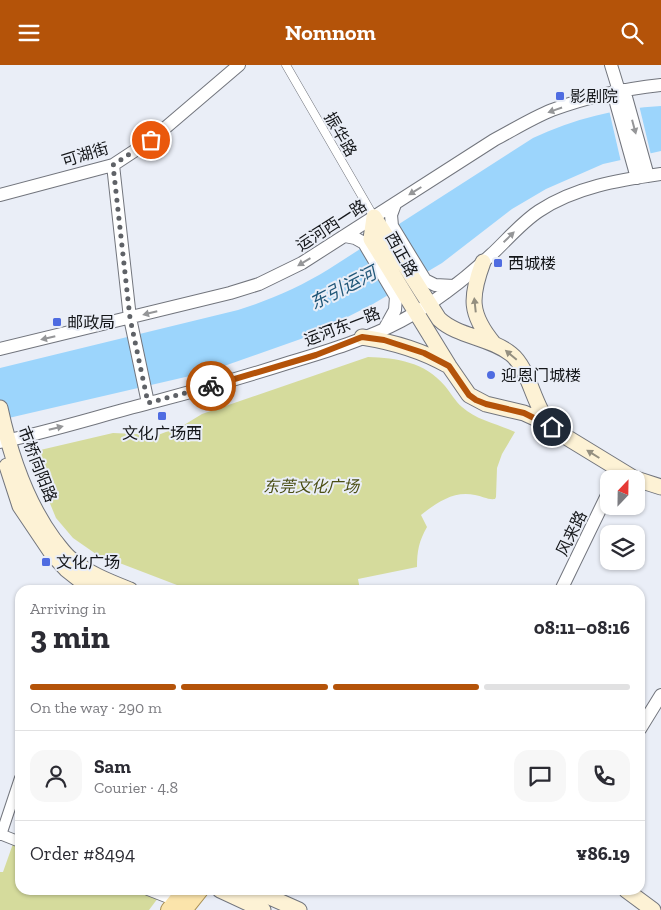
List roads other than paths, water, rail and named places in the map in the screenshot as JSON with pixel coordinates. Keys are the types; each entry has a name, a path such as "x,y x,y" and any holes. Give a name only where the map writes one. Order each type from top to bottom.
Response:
{"main road":[{"name":"西正路","path":"374,217 378,235 422,307 449,366 469,395 476,400 524,413 552,427 610,470"},
{"path":"483,262 475,289 474,306 479,325 494,344"},
{"name":"西正路","path":"422,307 443,323 494,344 517,359 541,411 552,427"},
{"path":"362,337 384,340 413,349 449,366"},
{"name":"市桥向阳路","path":"0,408 4,425 3,442 30,501 48,532 68,556 86,583 99,585"},
{"name":"西正路","path":"645,482 661,487"},
{"path":"645,894 661,905"},
{"path":"179,903 192,895"},
{"path":"231,895 263,910"},
{"path":"265,895 299,910"},
{"path":"633,895 653,910"}],"street":[{"name":"可湖街","path":"0,195 113,165 151,140 239,65"},
{"name":"振华路","path":"286,65 374,217"},
{"path":"611,65 642,177"},
{"name":"运河西一路","path":"0,349 131,325 259,284 302,263 494,141 552,110 661,85"},
{"path":"113,165 131,325 148,403"},
{"name":"运河东一路","path":"3,442 75,424 279,366 385,328 454,286 537,212 558,199 586,189 661,174"},
{"path":"345,236 355,238 378,235 391,215 395,203"},
{"path":"378,235 410,289"},
{"path":"385,328 410,289 430,283 440,286 454,286"},
{"name":"风来路","path":"563,585 600,510"},
{"path":"645,721 661,695"},
{"path":"15,793 1,834 15,840"},
{"path":"160,895 179,903"}],"water":[{"name":"东引运河","path":"661,106 661,151 603,164 546,189 512,209 442,263 373,304 312,335 207,372 0,420 0,368 238,310 273,297 307,282 329,269 533,138 564,125 612,112"}],"place":[{"name":"影剧院","path":"560,96"},
{"name":"西城楼","path":"498,263"},
{"name":"邮政局","path":"57,322"},
{"name":"迎恩门城楼","path":"491,375"},
{"name":"文化广场西","path":"162,416"},
{"name":"文化广场","path":"46,562"}],"park label":[{"name":"东莞文化广场","path":"311,486"}]}
